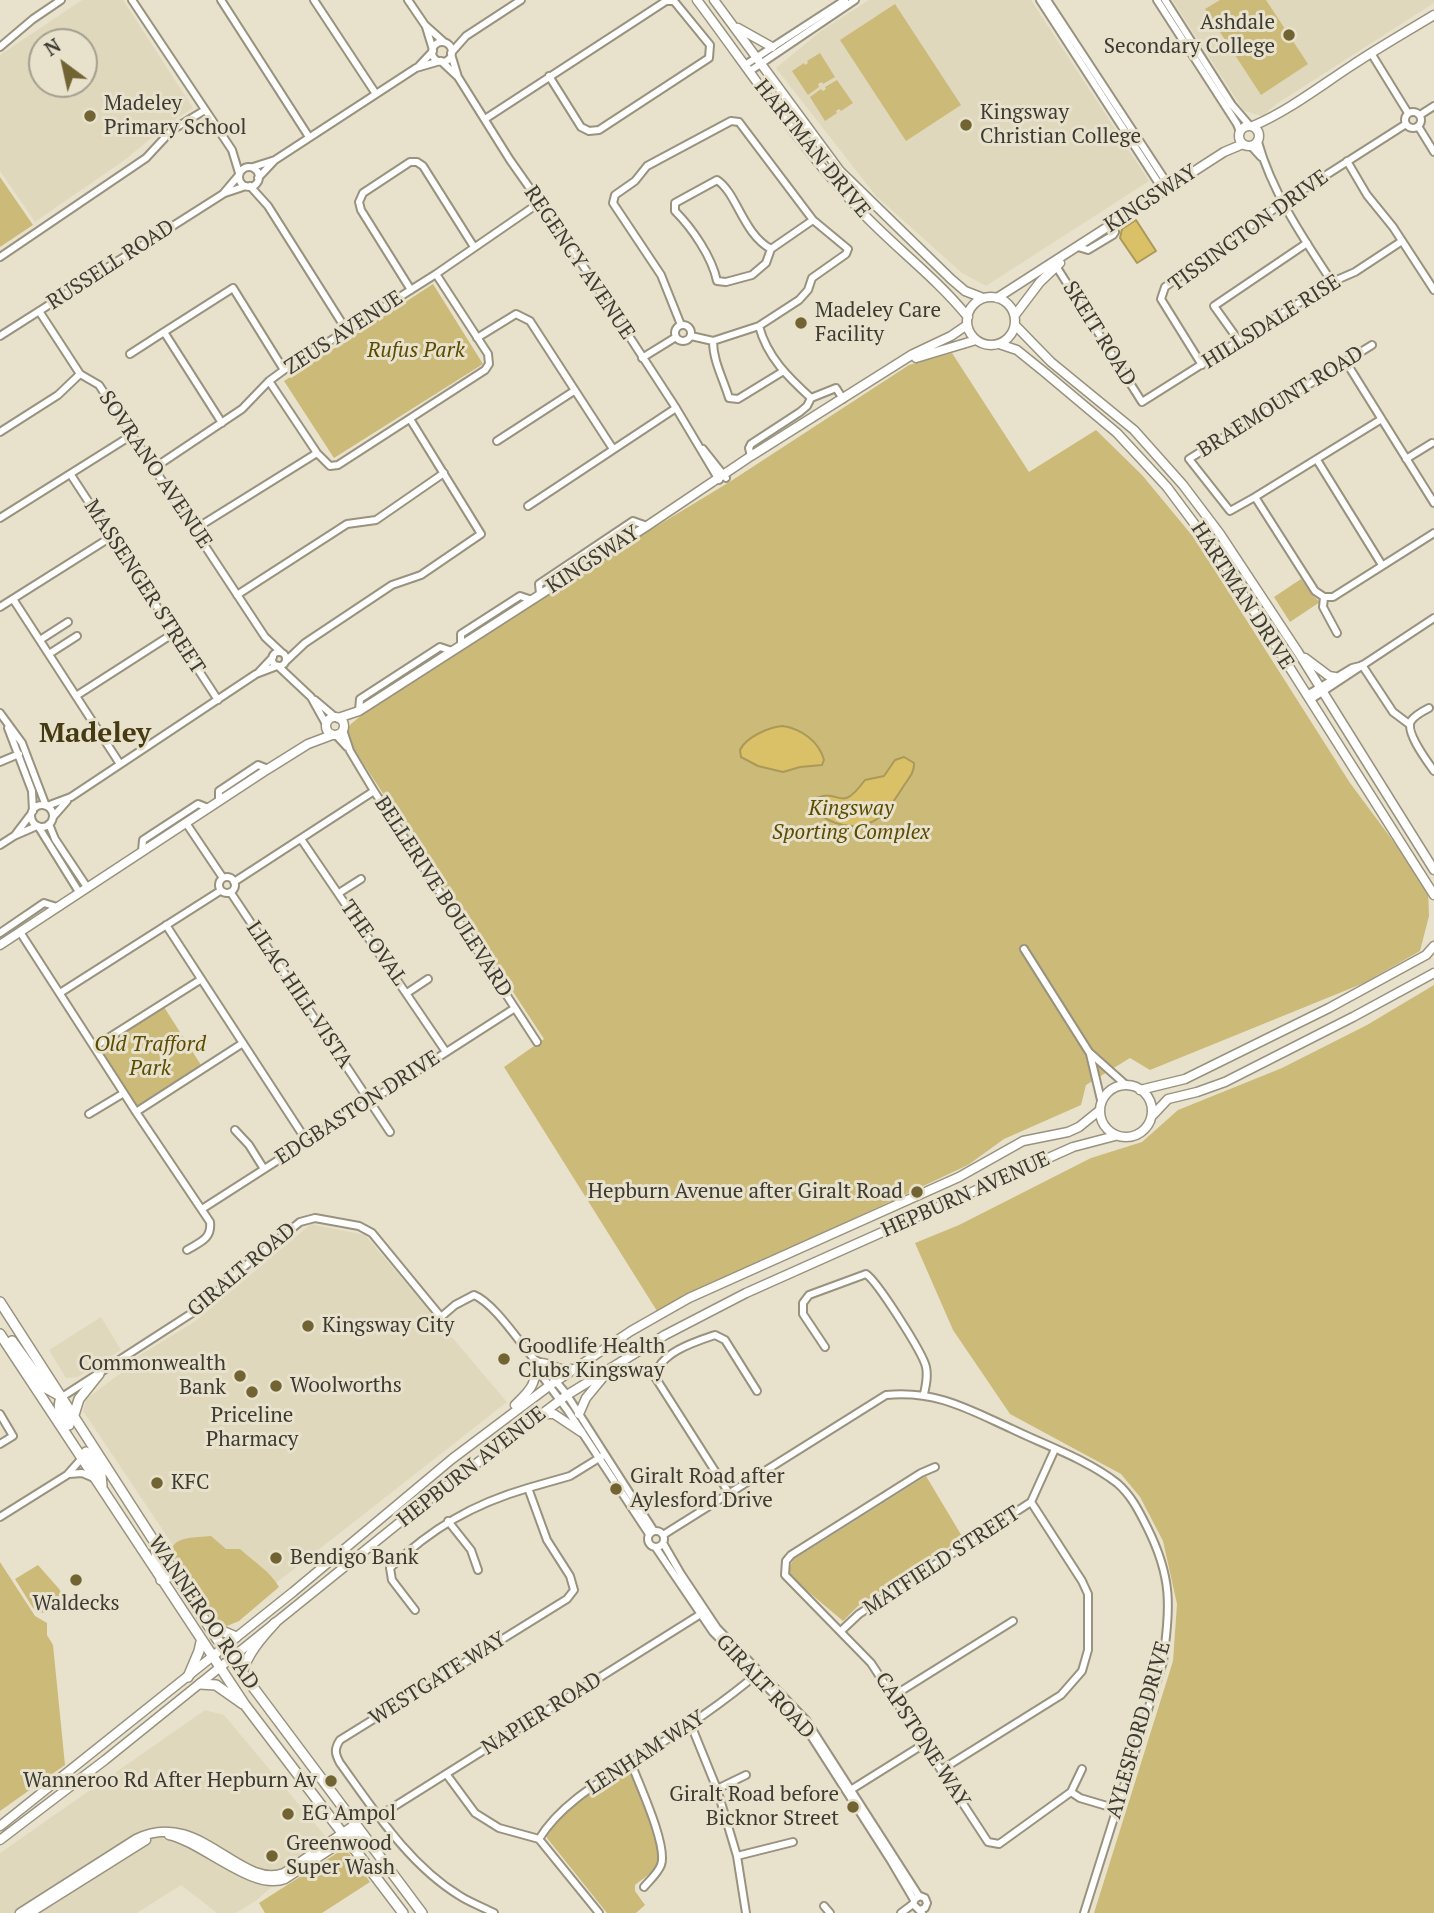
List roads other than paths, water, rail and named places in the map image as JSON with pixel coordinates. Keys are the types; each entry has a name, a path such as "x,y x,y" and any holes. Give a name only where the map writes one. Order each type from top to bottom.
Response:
{"highway":[{"name":"WANNEROO ROAD","path":"0,1302 230,1658 422,1913"},
{"path":"0,1328 8,1334 46,1388 62,1397 59,1402 60,1410 102,1475 99,1483"},
{"name":"WANNEROO ROAD","path":"0,1334 83,1457 201,1642 245,1705 403,1913"},
{"path":"74,1415 79,1399 99,1374"},
{"path":"154,1543 156,1558 167,1575 166,1579 161,1580"},
{"path":"242,1673 259,1641 275,1623"},
{"path":"207,1624 236,1637"},
{"path":"188,1676 200,1651 201,1642"},
{"path":"200,1684 216,1685 245,1705"}],"main road":[{"name":"HARTMAN DRIVE","path":"697,0 824,171 879,231 943,287 967,321"},
{"name":"HARTMAN DRIVE","path":"714,0 840,171 951,279 965,291 983,298"},
{"name":"KINGSWAY","path":"1224,152 1244,127 1269,119 1434,15"},
{"path":"736,27 772,47"},
{"name":"KINGSWAY","path":"997,298 1224,152 1253,142 1269,119"},
{"path":"1251,126 1253,142"},
{"path":"1239,134 1253,142"},
{"name":"KINGSWAY","path":"1014,315 1056,266 1078,247"},
{"path":"983,298 997,298 1007,303 1014,315 1015,325 1009,337 999,344 987,345 976,340 967,321 972,307 983,298"},
{"name":"KINGSWAY","path":"0,945 268,769 308,744 338,732 358,711 647,526 681,501 753,460 755,454 967,321"},
{"name":"HARTMAN DRIVE","path":"1015,325 1051,362 1134,430 1170,469 1220,534 1298,652 1434,870"},
{"name":"KINGSWAY","path":"898,364 976,340"},
{"name":"HARTMAN DRIVE","path":"999,344 1017,350 1117,433 1167,487 1222,561 1434,895"},
{"path":"1298,652 1317,668 1335,677"},
{"name":"KINGSWAY","path":"308,744 330,718 358,711"},
{"path":"326,725 327,731 338,732 343,722 337,717"},
{"path":"1140,1090 1185,1080 1329,1008 1426,955 1434,946"},
{"path":"1152,1116 1151,1103 1140,1090 1126,1085 1115,1088 1101,1100 1101,1119 1107,1130 1123,1138 1136,1136 1147,1127 1152,1116 1168,1099 1225,1082 1434,973"},
{"name":"HEPBURN AVENUE","path":"0,1826 510,1413 654,1316 689,1297 959,1177 1023,1141 1068,1132 1079,1127 1100,1110"},
{"name":"HEPBURN AVENUE","path":"0,1840 60,1796 539,1414 612,1367 665,1335 746,1293 1073,1147 1115,1136"},
{"path":"510,1413 535,1382 537,1363 547,1363 563,1370 578,1366"},
{"path":"579,1414 586,1398 612,1367"},
{"path":"539,1414 554,1414 580,1432"},
{"path":"20,1913 126,1845 154,1832 163,1830 183,1833 257,1872 272,1876 284,1873 358,1827"},
{"path":"30,1913 142,1842 158,1836 172,1836 184,1840 258,1879 270,1882 285,1879 344,1836"}],"street":[{"path":"0,47 61,0"},
{"path":"132,0 232,150 257,172 268,206 347,331"},
{"path":"221,0 309,137"},
{"path":"314,0 376,94"},
{"path":"408,0 425,25 450,47 451,54"},
{"path":"502,0 508,9"},
{"path":"248,186 258,180 275,160 416,68 437,44 466,36 521,0"},
{"path":"759,60 772,47 845,0"},
{"path":"747,68 855,0"},
{"path":"1040,0 1126,126"},
{"path":"1047,0 1166,188"},
{"path":"1157,0 1237,124 1239,134"},
{"path":"1164,0 1232,105 1251,126"},
{"path":"485,119 549,76 666,1 674,1 710,45 709,58 599,130 589,131 581,127 549,76"},
{"path":"425,25 435,57 441,61"},
{"path":"416,68 447,60 466,36"},
{"name":"REGENCY AVENUE","path":"451,54 458,77"},
{"path":"1372,55 1408,113"},
{"name":"REGENCY AVENUE","path":"441,61 458,77 539,204 565,239 722,478"},
{"path":"1420,116 1434,106"},
{"path":"0,257 146,158 172,130 205,110"},
{"path":"1408,113 1415,112 1420,116 1418,127"},
{"path":"1408,113 1405,117 1406,124 1410,128 1418,127"},
{"path":"677,337 684,341 691,336 713,341 759,326 799,300 808,290 812,278 848,250 813,220 739,122 731,121 647,166 635,181 615,195 613,203 661,275 681,325"},
{"name":"TISSINGTON DRIVE","path":"1202,365 1161,299 1165,287 1284,202 1406,124"},
{"path":"1418,127 1434,152"},
{"path":"1253,142 1307,243 1332,282"},
{"path":"232,150 240,181 268,206"},
{"path":"239,174 243,168 275,160"},
{"path":"1347,161 1367,195 1434,290"},
{"path":"411,290 361,210 359,202 363,193 411,162 417,162 423,166 474,247"},
{"name":"RUSSELL ROAD","path":"223,194 239,174"},
{"path":"771,249 756,237 724,185 717,180 675,203 675,211 711,264 717,281 726,282 752,275 766,263 771,249 813,220"},
{"name":"RUSSELL ROAD","path":"0,336 223,194 248,186"},
{"name":"ZEUS AVENUE","path":"154,468 242,409 284,370 436,274 539,204"},
{"name":"HILLSDALE RISE","path":"1142,402 1402,241"},
{"path":"1239,341 1214,306 1307,243"},
{"name":"SKEIT ROAD","path":"1056,266 1142,402"},
{"path":"270,381 326,464 338,465 410,419 485,370 489,363 489,357 478,338 436,274"},
{"path":"130,354 233,288 284,370"},
{"name":"SOVRANO AVENUE","path":"39,311 80,374 99,385 265,637 273,657"},
{"path":"478,338 516,314 530,321 613,449"},
{"path":"677,337 677,328 681,325"},
{"path":"681,325 690,327 691,336"},
{"path":"759,326 762,338 782,372 811,398"},
{"path":"164,332 222,423"},
{"path":"642,358 677,337"},
{"path":"713,341 713,357 729,398 733,400 738,400 782,372"},
{"name":"BRAEMOUNT ROAD","path":"1255,498 1230,511 1189,459 1373,345"},
{"path":"1346,362 1434,503"},
{"path":"0,432 58,396 80,374"},
{"path":"755,454 749,452 751,444 807,406 811,398 836,388 843,399"},
{"path":"497,441 574,391"},
{"path":"528,506 676,408"},
{"path":"256,674 283,666 305,643 392,585 421,575 481,534 410,419"},
{"path":"1380,420 1255,498 1315,591 1324,597 1333,597 1434,533"},
{"path":"0,518 132,435"},
{"path":"1406,460 1432,443"},
{"path":"195,529 317,453"},
{"path":"1317,460 1382,565"},
{"path":"237,595 347,524 376,520 444,473"},
{"name":"MASSENGER STREET","path":"71,475 218,700"},
{"path":"0,607 111,537"},
{"path":"1324,597 1323,607 1337,633"},
{"path":"13,599 120,764"},
{"path":"1308,698 1354,673 1434,618"},
{"path":"40,640 68,622"},
{"path":"76,696 174,633"},
{"path":"49,654 77,636"},
{"name":"SOVRANO AVENUE","path":"265,637 281,652"},
{"path":"14,836 38,806 47,806 71,797 256,674 273,657 305,643"},
{"path":"281,652 285,655 293,678"},
{"path":"273,657 277,666 337,717"},
{"path":"1322,690 1335,677 1362,665"},
{"path":"1362,665 1393,712 1409,724"},
{"path":"311,697 326,725"},
{"path":"1429,708 1413,718 1409,724 1410,733 1434,771"},
{"path":"2,716 32,791 32,821 83,889"},
{"path":"2,716 22,743 47,806 52,812 55,839 83,889"},
{"name":"BELLERIVE BOULEVARD","path":"338,732 537,1042"},
{"path":"0,762 19,754"},
{"path":"234,882 374,791"},
{"path":"0,845 51,820 71,797"},
{"name":"KINGSWAY","path":"142,852 143,839 198,804 208,808"},
{"path":"186,823 223,878"},
{"name":"THE OVAL","path":"301,839 446,1052"},
{"path":"228,877 234,882 235,887 231,893 220,891 218,885 223,878 228,877"},
{"name":"THE OVAL","path":"339,893 361,878"},
{"path":"60,993 220,891"},
{"name":"LILAC HILL VISTA","path":"231,893 390,1132"},
{"name":"KINGSWAY","path":"0,933 44,903 57,907"},
{"path":"166,925 306,1140"},
{"path":"20,932 210,1222 208,1237 187,1250"},
{"path":"1024,948 1089,1052 1126,1085"},
{"name":"THE OVAL","path":"407,993 428,979"},
{"path":"94,1047 200,980"},
{"name":"EDGBASTON DRIVE","path":"202,1209 515,1008"},
{"path":"136,1112 243,1043"},
{"path":"1089,1052 1101,1100"},
{"path":"89,1114 124,1093"},
{"path":"235,1130 249,1145 264,1169"},
{"name":"GIRALT ROAD","path":"62,1397 206,1304 229,1278 300,1222 315,1218 359,1226 372,1233 441,1317 469,1296 479,1296 579,1414 602,1457 652,1533"},
{"path":"825,1348 803,1314 803,1303 809,1295 866,1274 885,1297 925,1363 927,1381 924,1394"},
{"path":"729,1493 655,1377 657,1367 662,1361 696,1341 715,1335 725,1340 757,1391"},
{"name":"AYLESFORD DRIVE","path":"663,1535 886,1395 924,1394 960,1405 1096,1469 1119,1485 1136,1504 1161,1555 1168,1589 1169,1619 1163,1662 1084,1913"},
{"name":"GIRALT ROAD","path":"563,1398 580,1432 602,1457"},
{"path":"0,1414 13,1436 0,1444"},
{"name":"MATFIELD STREET","path":"841,1631 859,1614 1031,1503 1055,1449"},
{"path":"0,1517 67,1475 83,1457"},
{"path":"415,1610 392,1580 390,1568 408,1551 448,1521 489,1500 570,1476 602,1457"},
{"name":"CAPSTONE WAY","path":"935,1467 921,1472 791,1555 784,1568 788,1581 871,1663 988,1842 999,1844 1071,1792 1082,1769"},
{"path":"67,1475 82,1473 99,1483"},
{"name":"WESTGATE WAY","path":"494,1913 459,1896 416,1861 379,1816 336,1756 336,1746 340,1740 567,1599 574,1590 570,1576 547,1541 528,1488"},
{"path":"941,1770 1061,1695 1082,1671 1088,1650 1088,1594 1031,1503"},
{"path":"448,1521 471,1550 478,1570"},
{"path":"659,1531 663,1535 663,1543 656,1548 649,1544 652,1533 659,1531"},
{"name":"GIRALT ROAD","path":"663,1543 702,1613"},
{"name":"GIRALT ROAD","path":"656,1548 726,1647 807,1720 918,1906 932,1913"},
{"name":"NAPIER ROAD","path":"379,1816 702,1613"},
{"path":"893,1696 1013,1620"},
{"name":"LENHAM WAY","path":"538,1839 572,1801 691,1725 757,1674"},
{"path":"691,1725 717,1788 737,1856 746,1913"},
{"path":"850,1790 924,1744"},
{"path":"631,1763 651,1811 662,1853 661,1866 644,1887"},
{"path":"717,1788 747,1774"},
{"path":"447,1775 475,1813 499,1828 538,1839 599,1913"},
{"path":"1071,1792 1080,1798 1116,1809"},
{"path":"737,1856 793,1842"},
{"path":"824,1906 830,1913"},
{"path":"901,1913 918,1906"}],"place":[{"name":"Ashdale Secondary College","path":"1289,35"},
{"name":"Madeley Primary School","path":"90,116"},
{"name":"Kingsway Christian College","path":"966,125"},
{"name":"Madeley Care Facility","path":"801,323"},
{"name":"Hepburn Avenue after Giralt Road","path":"917,1192"},
{"name":"Kingsway City","path":"308,1326"},
{"name":"Goodlife Health Clubs Kingsway","path":"504,1359"},
{"name":"Commonwealth Bank","path":"240,1376"},
{"name":"Woolworths","path":"276,1386"},
{"name":"Priceline Pharmacy","path":"252,1392"},
{"name":"KFC","path":"157,1483"},
{"name":"Giralt Road after Aylesford Drive","path":"616,1489"},
{"name":"Bendigo Bank","path":"276,1558"},
{"name":"Waldecks","path":"76,1580"},
{"name":"Wanneroo Rd After Hepburn Av","path":"331,1781"},
{"name":"Giralt Road before Bicknor Street","path":"853,1807"},
{"name":"EG Ampol","path":"288,1814"},
{"name":"Greenwood Super Wash","path":"272,1856"}],"district":[{"name":"Madeley","path":"95,734"}],"park label":[{"name":"Rufus Park","path":"416,351"},
{"name":"Kingsway Sporting Complex","path":"851,821"},
{"name":"Old Trafford Park","path":"150,1057"}]}
